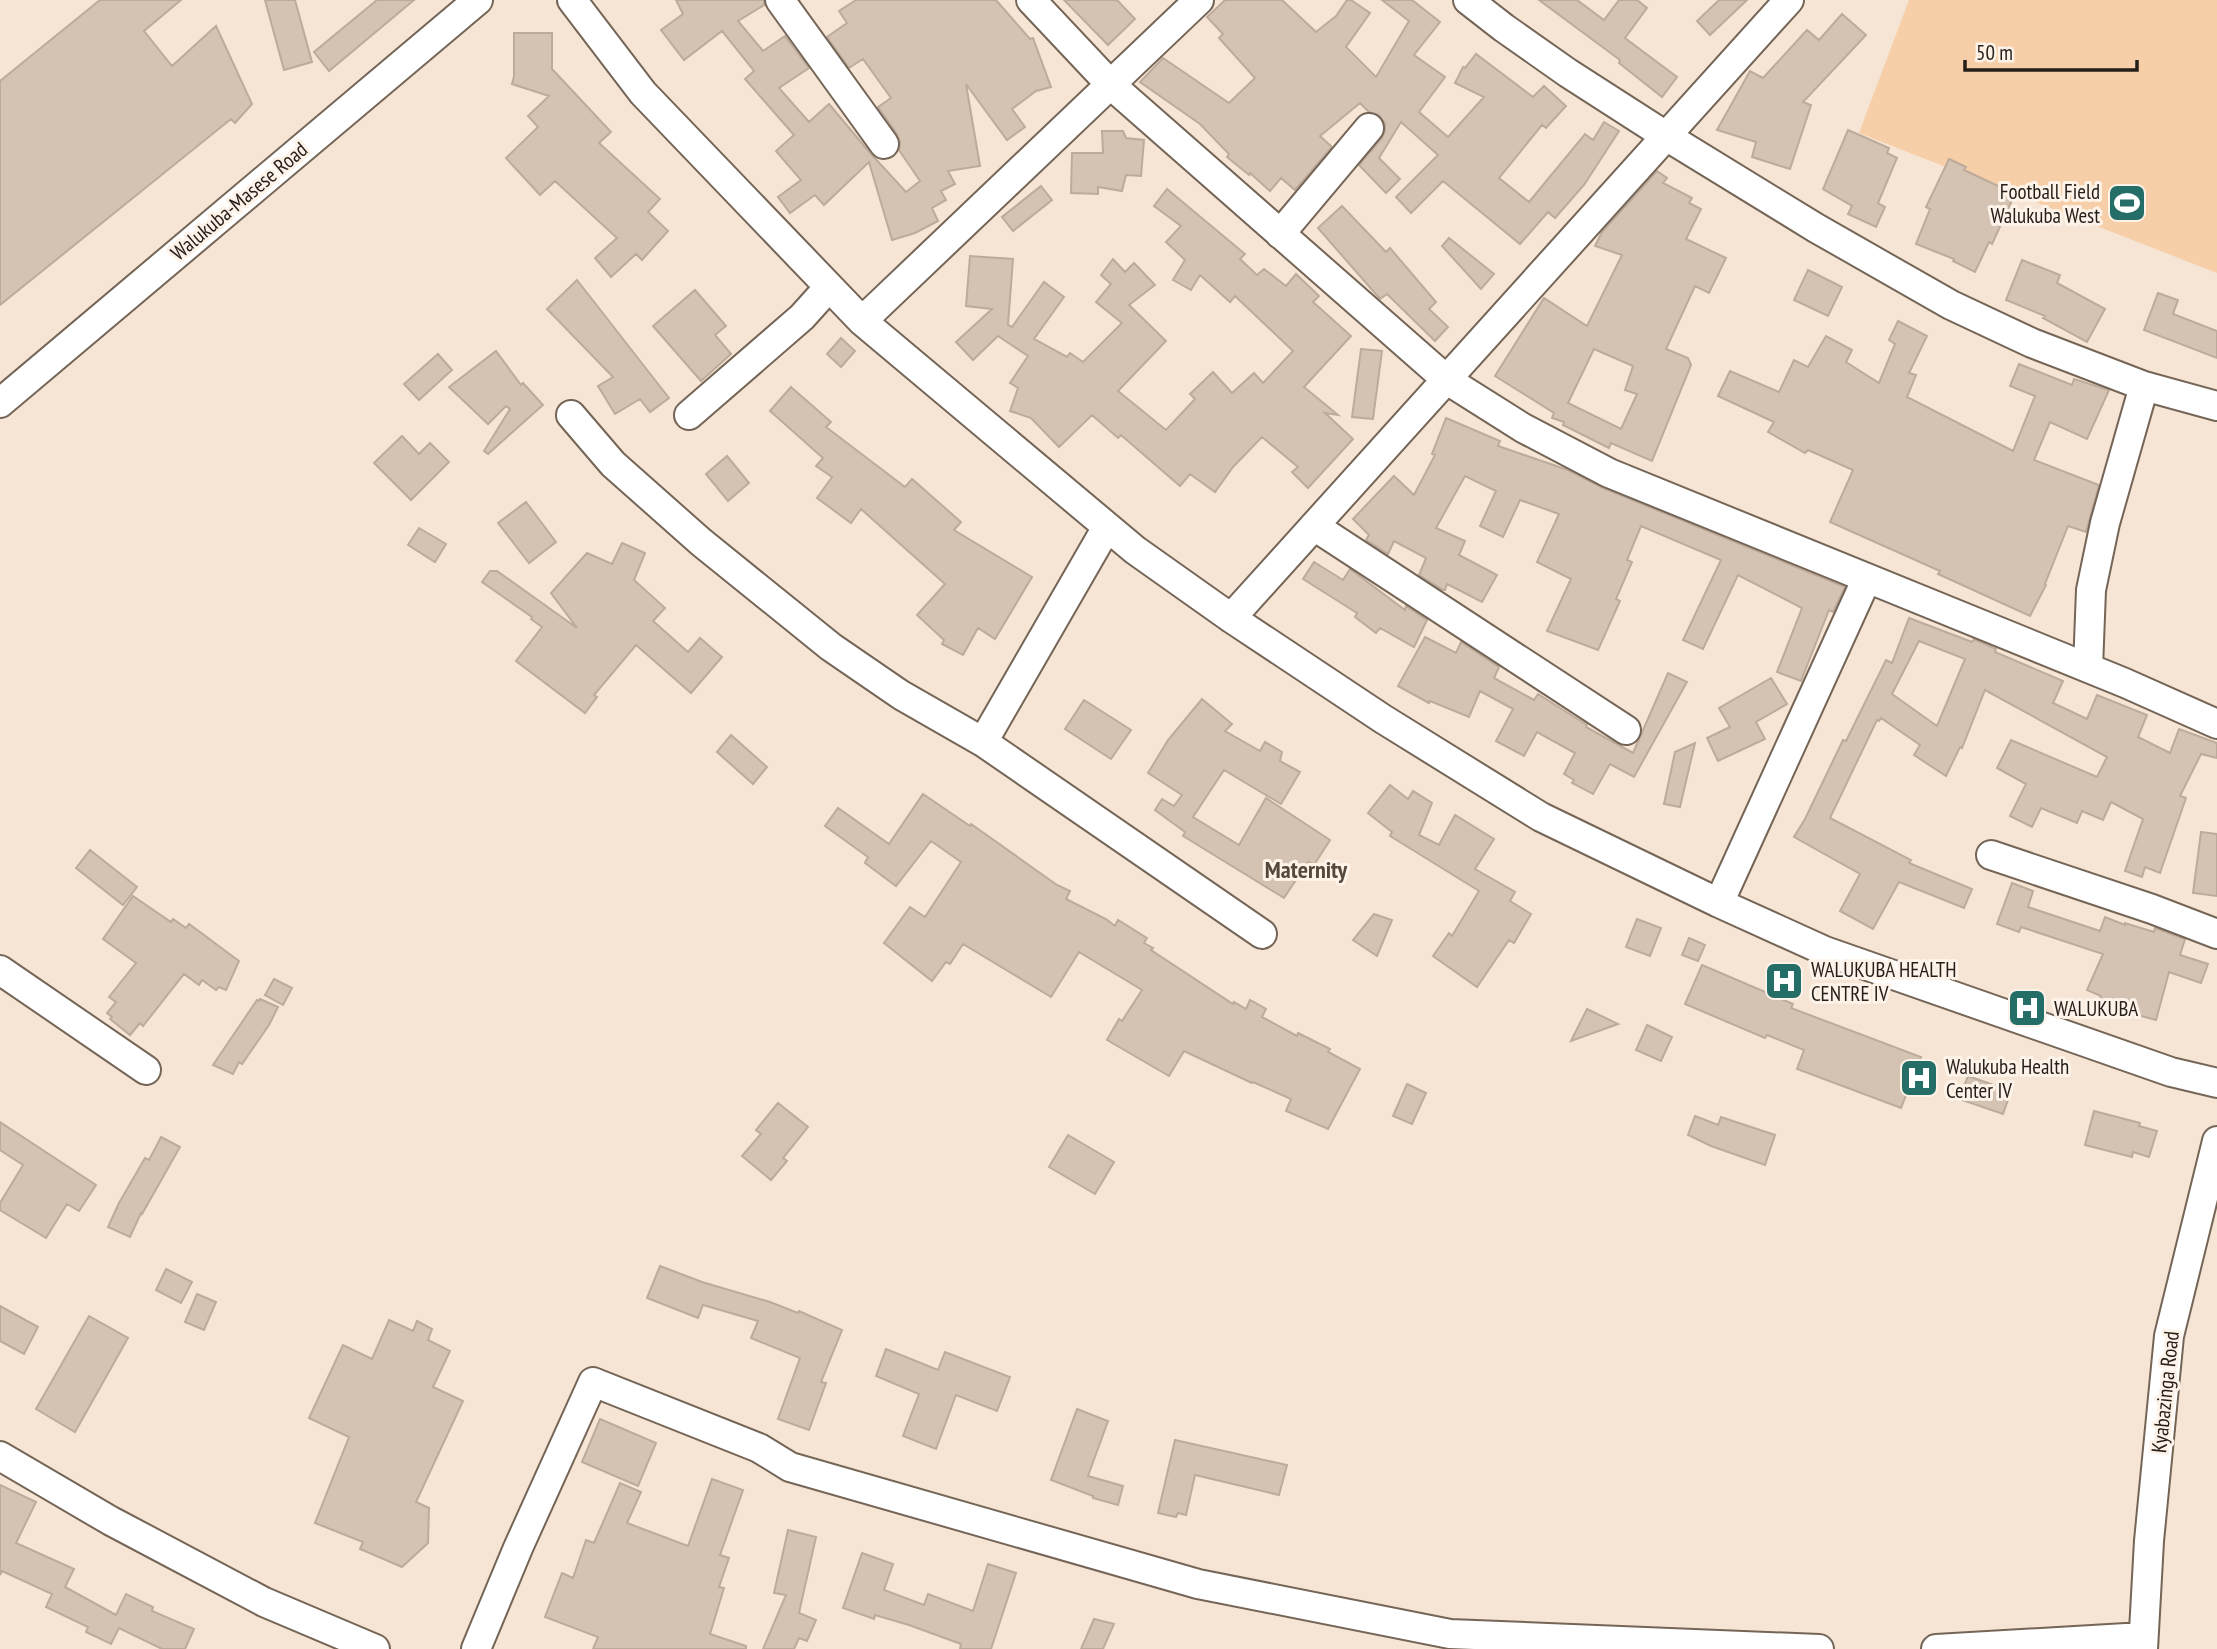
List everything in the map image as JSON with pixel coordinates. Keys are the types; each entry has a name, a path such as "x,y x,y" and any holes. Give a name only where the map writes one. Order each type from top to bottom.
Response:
{"street":[{"name":"Walukuba-Masese Road","path":"0,402 478,0"},
{"path":"572,0 643,93 862,321 1135,550 1231,618 1383,719 1541,817 1825,951 2171,1072 2217,1083"},
{"path":"780,0 884,144"},
{"path":"1031,0 1111,85 1447,380 1523,428 1609,473 2088,668 2217,724"},
{"path":"862,321 1199,0"},
{"path":"1468,0 1569,73 1666,136 1816,228 1951,305 2032,342 2144,386 2217,406"},
{"path":"1231,618 1789,0"},
{"path":"1280,234 1369,128"},
{"path":"689,415 802,317 829,287"},
{"path":"2088,668 2091,590 2105,523 2144,386"},
{"path":"571,415 613,464 702,542 831,647 901,695 983,742 1262,934"},
{"path":"1314,526 1626,730"},
{"path":"983,742 1107,527"},
{"path":"1719,903 1867,578"},
{"path":"1991,855 2152,909 2217,934"},
{"path":"0,970 146,1070"},
{"name":"Kyabazinga Road","path":"2143,1643 2149,1541 2169,1336 2217,1140"},
{"path":"476,1649 593,1382 759,1448 790,1467 1198,1584 1450,1634 1819,1649"},
{"path":"0,1456 111,1521 264,1602 375,1649"},
{"path":"1936,1649 2143,1643"}],"shaded area":[{"name":"Football Field Walukuba West","path":"1909,0 2217,0 2217,273 1859,133"}],"building":[{"path":"100,0 181,0 144,31 172,66 216,26 252,104 235,123 231,119 0,305 0,81"},
{"path":"265,0 295,0 312,62 284,70"},
{"path":"377,0 414,0 329,71 314,52"},
{"path":"676,0 764,0 764,5 738,21 763,51 785,36 809,68 779,88 809,122 829,104 906,192 920,181 899,150 897,134 878,107 891,98 863,59 849,68 827,37 847,23 839,11 856,0 996,0 1030,39 1033,38 1051,87 1036,91 1012,109 1025,127 1007,140 966,84 980,166 948,171 955,184 941,191 946,200 932,208 938,221 915,233 892,240 869,162 824,205 815,195 790,213 778,197 801,180 776,151 794,135 745,79 754,71 722,31 684,60 661,30 683,14"},
{"path":"1064,0 1117,0 1135,19 1108,45"},
{"path":"1225,0 1282,0 1316,32 1336,16 1347,0 1351,0 1370,13 1346,47 1376,77 1409,21 1382,0 1412,0 1440,22 1414,55 1445,77 1419,112 1448,137 1484,97 1455,83 1463,67 1465,68 1476,54 1533,97 1544,86 1566,106 1546,128 1542,125 1499,178 1529,202 1585,134 1593,140 1604,122 1619,131 1584,185 1555,218 1548,212 1520,244 1443,181 1411,213 1396,197 1438,155 1401,122 1379,158 1400,179 1386,193 1359,165 1382,138 1385,123 1379,115 1369,112 1360,103 1320,136 1332,147 1295,190 1281,178 1270,191 1227,157 1229,154 1200,124 1140,82 1163,58 1229,103 1255,78 1219,38 1223,34 1207,17"},
{"path":"1539,0 1577,0 1604,20 1619,0 1637,0 1647,8 1625,38 1677,77 1662,97 1619,63 1620,60"},
{"path":"1719,0 1747,0 1710,35 1697,21"},
{"path":"1842,14 1866,35 1803,102 1811,105 1790,169 1752,157 1756,142 1717,130 1750,71 1763,78 1807,30 1819,40"},
{"path":"514,33 552,33 552,69 611,132 599,143 660,199 648,212 668,231 642,260 636,254 611,277 595,258 617,238 555,181 540,195 506,158 538,127 528,116 549,96 512,84"},
{"path":"1848,130 1889,148 1887,153 1897,158 1878,203 1885,207 1876,227 1848,214 1852,206 1823,189"},
{"path":"1102,131 1123,131 1126,138 1144,140 1141,176 1126,175 1122,191 1098,187 1098,194 1071,193 1072,153 1103,153"},
{"path":"1949,159 1966,167 1964,170 2015,194 1992,244 1989,242 1975,272 1953,261 1954,259 1916,244 1930,209 1926,207"},
{"path":"1657,171 1667,178 1663,183 1692,198 1689,203 1701,209 1686,239 1726,258 1709,293 1695,286 1666,349 1688,358 1691,365 1652,461 1611,443 1609,448 1563,425 1564,422 1552,418 1554,413 1495,376 1544,298 1587,326 1622,255 1595,246 1602,232","holes":["1594,349 1633,366 1625,390 1637,394 1621,429 1568,403"]},
{"path":"1041,186 1052,200 1013,231 1002,217"},
{"path":"1167,189 1245,254 1240,259 1257,275 1264,269 1286,286 1296,274 1319,296 1313,302 1351,336 1304,387 1338,415 1325,413 1353,439 1308,488 1292,472 1298,467 1262,437 1233,467 1215,492 1190,474 1180,486 1121,435 1118,438 1092,415 1059,447 1031,418 1010,411 1018,388 1010,383 1028,356 998,336 973,360 956,342 992,309 966,306 970,256 1013,259 1008,325 1012,327 1044,282 1064,297 1034,339 1067,357 1070,353 1083,362 1122,323 1096,302 1111,284 1101,275 1113,259 1125,272 1134,263 1155,285 1129,305 1166,341 1118,391 1166,430 1195,399 1190,394 1213,372 1232,393 1254,373 1263,383 1293,351 1235,296 1230,302 1200,275 1191,290 1173,280 1185,260 1166,242 1181,226 1154,206"},
{"path":"1342,206 1386,252 1390,248 1436,302 1429,309 1448,327 1435,341 1387,294 1380,299 1318,228"},
{"path":"1449,238 1494,274 1481,289 1442,246"},
{"path":"2022,260 2060,275 2057,283 2105,309 2087,342 2043,318 2045,316 2006,300"},
{"path":"1808,270 1842,287 1828,316 1794,300"},
{"path":"577,280 669,398 650,412 640,399 615,414 598,386 613,377 547,309"},
{"path":"695,290 726,326 715,335 731,354 701,381 653,326"},
{"path":"2158,293 2178,300 2173,314 2217,331 2217,358 2144,330"},
{"path":"1898,321 1927,336 1909,373 1916,375 1907,397 2013,451 2035,396 2010,386 2019,364 2072,385 2074,379 2109,390 2087,439 2050,422 2034,460 2099,485 2086,532 2068,526 2046,585 2030,616 1938,574 1940,571 1830,522 1853,470 1808,450 1805,453 1768,432 1774,422 1718,396 1730,371 1779,392 1794,360 1808,367 1826,336 1852,350 1846,362 1879,383 1895,344 1889,340"},
{"path":"841,338 855,351 841,367 827,354"},
{"path":"1361,349 1382,351 1373,419 1352,417"},
{"path":"496,351 521,385 523,383 543,405 488,454 484,451 510,409 506,406 488,424 449,387"},
{"path":"438,354 452,370 419,400 404,384"},
{"path":"791,387 831,422 826,427 905,487 912,479 961,522 954,530 1032,577 995,639 978,628 963,655 942,644 944,640 917,615 945,584 861,509 851,523 817,498 832,477 816,466 823,458 770,411"},
{"path":"1446,418 1500,441 1498,446 1568,470 1603,488 1845,587 1833,612 1829,610 1801,681 1777,672 1802,608 1738,575 1703,649 1683,640 1721,560 1641,526 1627,560 1632,562 1616,599 1620,601 1598,650 1547,631 1571,579 1537,562 1559,514 1520,500 1503,537 1480,526 1496,491 1465,476 1436,528 1465,541 1459,555 1497,575 1482,602 1447,584 1443,590 1419,575 1426,558 1394,541 1388,554 1366,540 1369,535 1353,519 1394,476 1414,495 1435,455 1432,454"},
{"path":"402,436 419,454 430,443 449,462 411,500 374,463"},
{"path":"727,456 749,483 728,501 706,474"},
{"path":"526,502 556,542 529,563 498,523"},
{"path":"419,528 446,544 435,562 408,545"},
{"path":"622,543 645,553 634,580 665,608 653,621 688,652 700,638 722,657 691,693 636,645 594,695 597,697 585,713 516,661 542,627 482,582 490,571 497,571 577,628 551,593 587,553 612,564"},
{"path":"1314,562 1343,580 1350,569 1405,610 1406,606 1427,620 1414,647 1380,628 1376,633 1355,617 1357,613 1303,579"},
{"path":"1909,618 1972,642 1974,639 1996,649 1995,652 2063,681 2053,703 2087,719 2097,695 2147,715 2138,737 2170,753 2179,729 2217,743 2217,758 2201,754 2180,796 2186,798 2160,873 2145,867 2142,877 2125,871 2143,819 2111,802 2103,820 2082,811 2077,823 2041,808 2032,827 2010,816 2026,784 1997,768 2011,740 2097,777 2107,757 1985,690 1962,748 1960,747 1946,776 1914,755 1920,745 1881,718 1877,720 1830,818 1911,860 1909,863 1972,889 1964,908 1899,882 1873,929 1840,911 1860,874 1794,837 1886,660 1892,663","holes":["1919,641 1965,659 1937,726 1892,694"]},
{"path":"1425,637 1456,653 1461,642 1499,667 1494,678 1534,700 1538,694 1587,725 1586,727 1633,753 1668,673 1687,682 1634,777 1610,764 1593,794 1572,783 1574,780 1564,774 1575,753 1537,732 1524,756 1496,741 1513,709 1480,691 1469,717 1430,701 1429,703 1398,686"},
{"path":"1771,678 1787,704 1756,722 1765,739 1718,761 1707,738 1730,727 1719,708"},
{"path":"1202,699 1232,724 1225,731 1260,751 1265,742 1282,752 1280,761 1300,772 1281,804 1224,770 1193,817 1239,845 1266,798 1330,840 1314,865 1308,862 1284,898 1183,836 1185,832 1155,810 1162,799 1174,806 1182,795 1148,773 1168,740"},
{"path":"1084,700 1131,730 1111,759 1065,729"},
{"path":"731,735 767,767 753,784 717,752"},
{"path":"1695,743 1680,807 1664,804 1675,752"},
{"path":"1390,785 1408,799 1413,791 1432,803 1419,835 1439,845 1455,815 1494,839 1475,869 1515,892 1510,901 1531,914 1514,943 1509,940 1477,987 1433,956 1449,933 1452,936 1479,891 1390,836 1392,832 1368,813"},
{"path":"923,794 970,826 971,824 1057,885 1070,891 1066,899 1115,926 1118,920 1147,938 1144,943 1153,948 1151,950 1233,1004 1234,1002 1246,1009 1250,1000 1266,1009 1262,1017 1297,1036 1298,1033 1330,1049 1328,1052 1360,1069 1328,1129 1286,1111 1291,1099 1184,1051 1169,1076 1107,1040 1119,1019 1122,1021 1142,990 1079,952 1051,997 963,944 950,964 946,962 932,981 884,943 910,907 925,917 961,862 931,841 896,886 865,863 868,857 825,826 838,808 889,844"},
{"path":"2201,832 2217,834 2217,896 2193,893"},
{"path":"90,850 137,887 123,905 76,868"},
{"path":"2012,883 2033,891 2028,907 2100,931 2105,917 2154,932 2155,928 2185,939 2180,955 2208,964 2201,983 2169,972 2156,1020 2130,1013 2131,1010 2100,999 2101,996 2087,990 2103,954 2021,927 2019,932 1997,924"},
{"path":"133,896 171,922 173,919 186,928 189,924 239,961 226,990 219,987 216,990 202,980 199,985 184,974 143,1026 140,1023 130,1035 110,1019 112,1017 107,1013 116,1002 109,997 136,963 103,939"},
{"path":"1374,914 1392,920 1377,956 1353,940"},
{"path":"1637,919 1661,928 1650,956 1626,947"},
{"path":"1689,938 1705,945 1698,961 1682,955"},
{"path":"1702,965 1793,1004 1791,1008 1921,1057 1901,1108 1797,1069 1804,1050 1767,1035 1765,1038 1685,1004"},
{"path":"274,979 292,988 283,1005 265,995"},
{"path":"257,1000 278,1007 242,1064 239,1062 233,1074 213,1065"},
{"path":"1587,1009 1618,1024 1571,1041"},
{"path":"1647,1025 1672,1037 1661,1061 1636,1050"},
{"path":"1968,1076 2011,1091 2003,1114 1959,1099"},
{"path":"1407,1084 1426,1093 1412,1124 1393,1116"},
{"path":"778,1103 808,1127 783,1158 787,1161 771,1180 742,1156 761,1134 756,1130"},
{"path":"2094,1111 2140,1123 2139,1126 2157,1131 2149,1157 2133,1152 2132,1157 2085,1145"},
{"path":"1695,1116 1718,1125 1721,1117 1775,1135 1765,1165 1688,1135"},
{"path":"0,1122 96,1185 79,1211 67,1204 46,1238 0,1210 0,1203 23,1165 0,1150"},
{"path":"1068,1135 1114,1162 1095,1194 1049,1167"},
{"path":"161,1137 180,1147 130,1237 108,1227 145,1158 149,1160"},
{"path":"660,1266 702,1282 798,1313 799,1311 842,1330 821,1382 826,1383 809,1430 778,1419 800,1358 751,1338 758,1321 703,1305 698,1318 647,1298"},
{"path":"166,1269 192,1282 181,1303 156,1290"},
{"path":"197,1294 216,1302 204,1330 185,1322"},
{"path":"0,1306 38,1327 24,1354 0,1341"},
{"path":"89,1316 128,1338 75,1432 36,1409"},
{"path":"389,1320 413,1331 417,1321 432,1329 428,1340 450,1351 433,1387 463,1401 416,1502 429,1508 428,1543 402,1567 360,1549 363,1542 315,1523 349,1437 309,1418 343,1345 372,1359"},
{"path":"886,1349 938,1370 945,1352 1010,1377 997,1411 956,1395 936,1449 903,1436 919,1394 876,1376"},
{"path":"1077,1409 1108,1421 1088,1476 1123,1486 1118,1505 1093,1498 1051,1480"},
{"path":"600,1419 656,1443 638,1486 582,1462"},
{"path":"1175,1440 1287,1465 1279,1495 1195,1475 1186,1515 1178,1513 1176,1517 1158,1513"},
{"path":"712,1479 743,1490 720,1555 729,1558 719,1587 724,1588 710,1634 746,1646 746,1649 593,1649 598,1637 545,1617 562,1573 573,1578 586,1540 594,1543 620,1483 641,1492 627,1523 688,1546"},
{"path":"0,1485 36,1502 16,1543 74,1569 65,1587 116,1615 126,1594 153,1607 152,1611 194,1629 185,1649 162,1649 119,1628 111,1644 86,1632 88,1627 46,1607 52,1594 2,1571 0,1575"},
{"path":"788,1530 816,1537 799,1613 816,1620 807,1641 799,1638 794,1649 763,1649 786,1595 774,1593"},
{"path":"862,1553 893,1564 884,1590 924,1605 928,1594 973,1611 988,1564 1016,1573 991,1649 960,1649 961,1644 909,1625 875,1615 874,1619 843,1608"},
{"path":"1094,1619 1114,1624 1103,1649 1081,1649"}],"place":[{"name":"Football Field Walukuba West","path":"2127,203"},
{"name":"WALUKUBA HEALTH CENTRE IV","path":"1784,981"},
{"name":"WALUKUBA","path":"2027,1008"},
{"name":"Walukuba Health Center IV","path":"1919,1078"}],"district":[{"name":"Maternity","path":"1306,869"}]}
